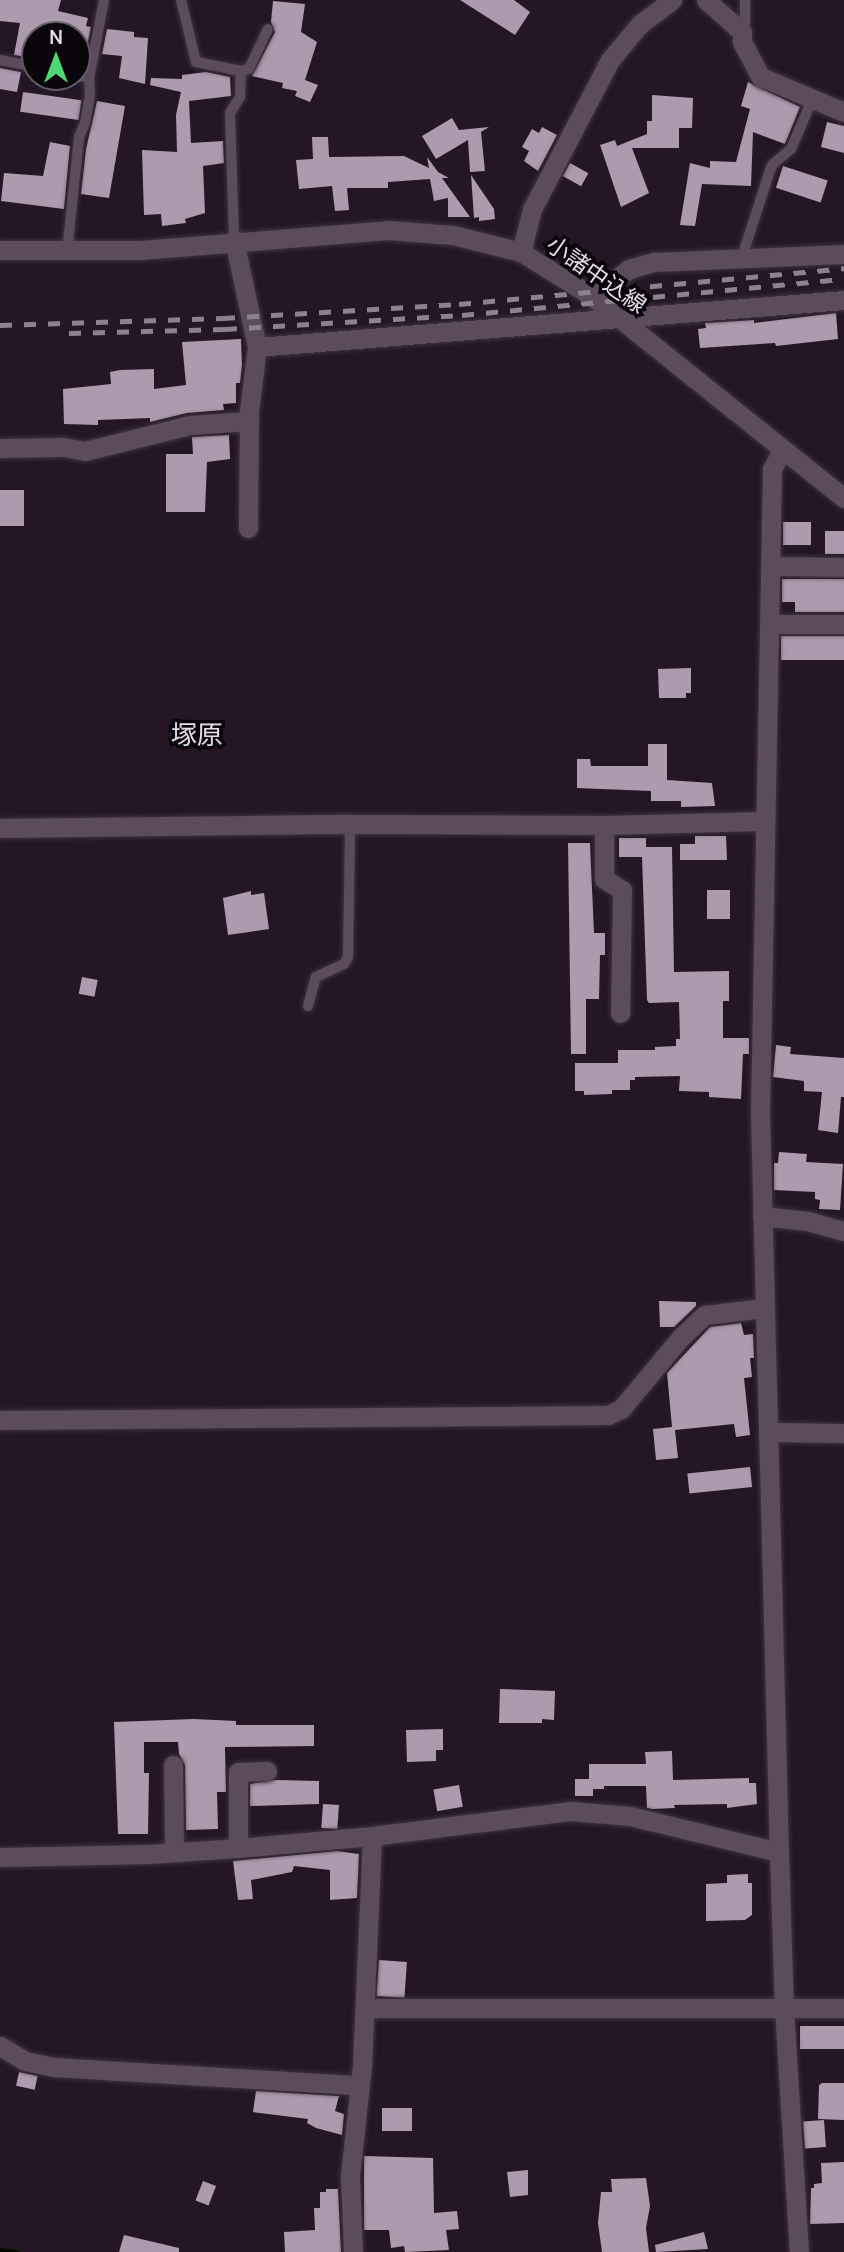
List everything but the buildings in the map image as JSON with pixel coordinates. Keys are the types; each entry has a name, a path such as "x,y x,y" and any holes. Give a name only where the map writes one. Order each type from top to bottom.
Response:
{"street":[{"name":"小諸中込線","path":"672,0 640,24 610,60 533,209 521,251 593,297 844,498"},
{"path":"706,0 742,32 742,41 761,77 844,112"},
{"path":"0,250 141,250 234,240 388,230 453,235 521,251"},
{"path":"234,240 257,347 248,421 248,528"},
{"path":"593,297 629,269 654,262 844,254"},
{"path":"257,347 844,300"},
{"path":"0,447 64,447 85,451 190,425 248,421"},
{"path":"783,449 772,469 764,821 762,1216 784,2008 799,2252"},
{"path":"770,566 844,567"},
{"path":"769,624 844,624"},
{"path":"0,828 350,824 604,825 764,821"},
{"path":"604,825 604,879 622,890 620,1013"},
{"path":"762,1216 808,1221 844,1231"},
{"path":"0,1420 608,1415 621,1409 681,1337 705,1315 764,1308"},
{"path":"768,1432 844,1433"},
{"path":"173,1765 174,1851"},
{"path":"238,1848 238,1772 267,1771"},
{"path":"0,1857 238,1848 372,1836 533,1814 585,1811 630,1816 779,1852"},
{"path":"353,2252 349,2205 358,2085 362,2066 372,1836"},
{"path":"365,2008 844,2008"},
{"path":"0,2046 25,2061 54,2067 358,2085"}],"lane":[{"path":"91,68 104,0"},
{"path":"181,0 196,62 241,71 249,69 268,29"},
{"path":"742,32 745,23 745,0"},
{"path":"0,60 21,64"},
{"path":"234,240 230,113 240,97 241,71"},
{"path":"68,252 79,137 85,123 88,91"},
{"path":"741,260 773,163 791,149 812,100"},
{"path":"308,1006 316,977 344,964 348,957 350,824"}],"waterway":[{"path":"0,2250 16,2252"}],"railway":[{"path":"0,325 223,318 459,304 844,268"},
{"path":"69,333 225,329 462,315 844,279"}],"district":[{"name":"塚原","path":"197,735"}]}
